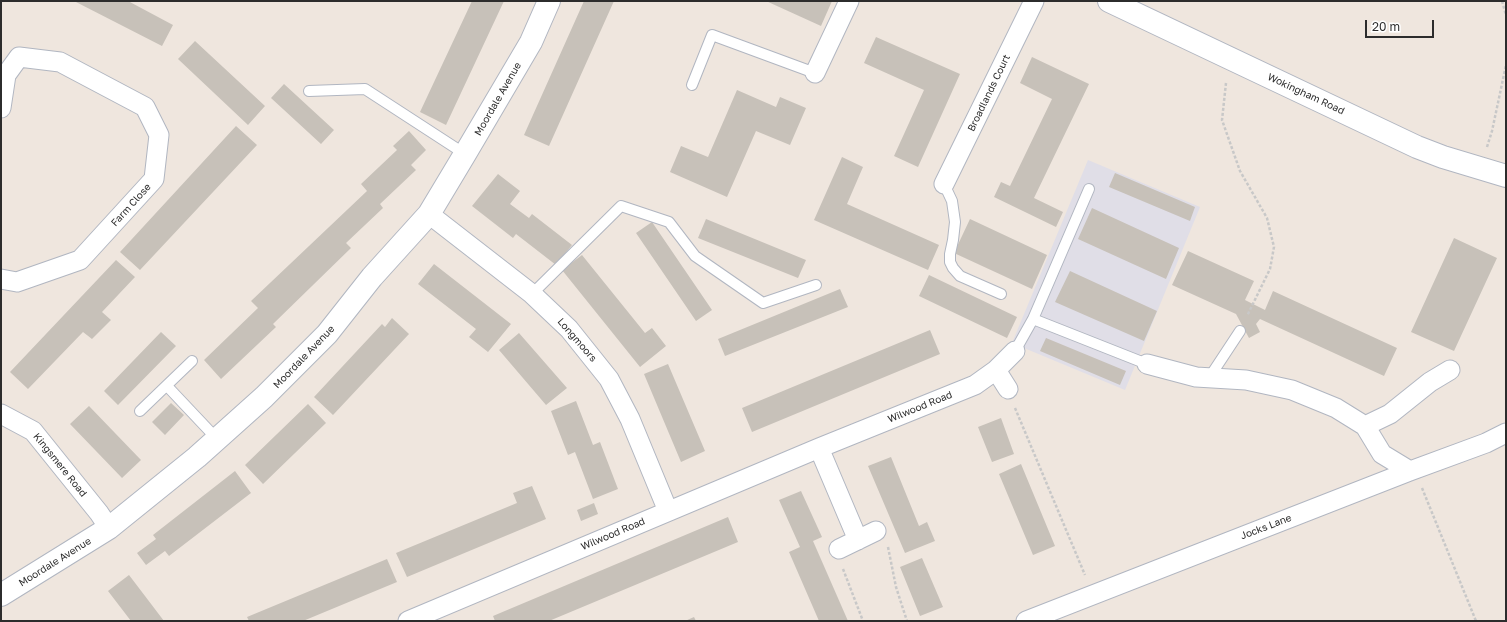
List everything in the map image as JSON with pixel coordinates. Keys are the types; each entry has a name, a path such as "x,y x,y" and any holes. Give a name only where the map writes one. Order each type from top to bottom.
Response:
{"street":[{"name":"Moordale Avenue","path":"1,595 109,528 197,457 264,397 327,334 372,277 429,214 531,42 549,1"},
{"path":"815,73 849,1"},
{"name":"Broadlands Court","path":"944,184 1034,1"},
{"name":"Wokingham Road","path":"1109,1 1417,147 1442,157 1506,176"},
{"name":"Farm Close","path":"1,108 6,75 19,57 60,62 145,107 159,135 154,179 80,260 17,282 1,279"},
{"name":"Longmoors","path":"429,214 532,294 569,329 609,379 630,419 668,510"},
{"name":"Wilwood Road","path":"408,621 668,510 975,385 996,370 1014,351"},
{"path":"1147,364 1196,377 1246,380 1292,390 1336,408 1365,426 1382,454 1410,471"},
{"path":"996,370 1008,389"},
{"path":"1365,426 1390,414 1430,382 1450,370"},
{"name":"Kingsmere Road","path":"1,414 33,431 99,513 109,528"},
{"name":"Jocks Lane","path":"1026,621 1410,471 1486,443 1506,433"},
{"path":"819,448 858,540"},
{"path":"839,549 876,531"}],"lane":[{"path":"692,85 712,35 815,73"},
{"path":"309,91 365,89 465,154"},
{"path":"944,184 952,201 955,222 954,240 950,254 950,262 960,276 1001,294"},
{"path":"1014,351 1033,319 1089,189"},
{"path":"532,294 621,206 669,222 695,256 763,304 816,285"},
{"path":"1033,319 1147,364"},
{"path":"1209,378 1240,331"},
{"path":"140,410 192,361"},
{"path":"166,386 217,439"}],"path":[{"path":"1502,1 1506,15"},
{"path":"1486,152 1506,65"},
{"path":"1226,83 1222,120 1240,171 1267,218 1274,247 1270,269 1240,331"},
{"path":"1008,389 1017,415 1093,594"},
{"path":"1410,471 1417,478 1422,488 1476,621"},
{"path":"876,531 889,549 896,587 907,621"},
{"path":"839,549 843,568 863,621"}],"shaded area":[{"path":"1088,160 1200,207 1125,390 1012,343"}],"building":[{"path":"74,1 128,1 173,25 162,46"},
{"path":"472,1 504,1 446,125 420,112"},
{"path":"584,1 614,1 549,146 524,135"},
{"path":"766,1 832,1 821,26"},
{"path":"876,37 960,74 918,167 894,156 924,90 864,63"},
{"path":"195,41 265,106 248,125 178,59"},
{"path":"1032,57 1089,84 1034,198 1063,212 1056,227 994,197 1001,182 1010,186 1052,99 1020,83"},
{"path":"284,84 334,130 321,144 271,98"},
{"path":"737,90 776,107 780,97 806,108 790,145 756,131 727,197 670,172 681,146 708,157"},
{"path":"236,126 257,145 140,270 120,252"},
{"path":"409,131 426,150 411,165 416,170 380,204 383,208 346,243 351,248 273,324 276,327 221,379 204,360 258,308 251,301 367,191 361,184 397,150 393,146"},
{"path":"842,157 863,167 847,204 939,245 928,270 814,220"},
{"path":"1115,173 1195,207 1190,221 1109,187"},
{"path":"498,174 520,191 510,204 529,218 532,214 572,245 556,265 516,234 513,238 472,206"},
{"path":"1092,208 1179,248 1166,279 1078,239"},
{"path":"706,219 806,260 798,278 698,238"},
{"path":"970,219 1047,255 1032,289 954,253"},
{"path":"652,222 712,310 696,321 636,233"},
{"path":"1454,238 1497,258 1454,351 1411,332"},
{"path":"1188,251 1254,281 1245,300 1265,310 1273,291 1397,348 1384,376 1260,319 1256,324 1260,332 1249,338 1236,314 1172,285"},
{"path":"582,255 645,333 652,328 666,346 640,367 562,270"},
{"path":"116,260 135,277 102,312 111,320 92,339 83,332 28,389 10,372"},
{"path":"434,264 511,324 488,352 469,337 476,329 418,284"},
{"path":"1070,271 1157,311 1144,341 1055,302"},
{"path":"929,275 1017,317 1007,338 919,296"},
{"path":"840,289 848,307 725,356 718,339"},
{"path":"392,318 409,334 333,415 314,397 382,324 385,327"},
{"path":"930,330 940,354 752,432 742,408"},
{"path":"161,332 176,346 118,405 104,391"},
{"path":"519,333 567,388 546,405 499,350"},
{"path":"1046,338 1126,371 1120,385 1040,351"},
{"path":"668,364 705,451 681,462 644,374"},
{"path":"576,401 593,445 600,442 618,489 593,499 575,452 568,455 551,411"},
{"path":"171,403 184,415 165,435 152,422"},
{"path":"308,404 326,423 263,484 245,465"},
{"path":"89,406 141,460 122,478 70,424"},
{"path":"1001,418 1014,454 992,462 978,427"},
{"path":"891,457 919,526 927,522 935,541 905,553 868,466"},
{"path":"1021,464 1055,546 1033,555 999,474"},
{"path":"235,471 251,493 169,556 165,551 146,565 137,553 156,539 153,535"},
{"path":"532,486 546,519 407,577 396,553 517,503 513,493"},
{"path":"801,491 822,537 813,541 848,621 819,621 789,552 800,547 779,500"},
{"path":"594,503 598,514 581,521 577,510"},
{"path":"728,517 738,542 549,621 495,621 493,616"},
{"path":"922,558 943,607 920,616 900,567"},
{"path":"387,559 397,582 303,621 249,621 247,617"},
{"path":"129,575 164,621 131,621 108,591"},
{"path":"694,617 696,621 685,621"}]}
